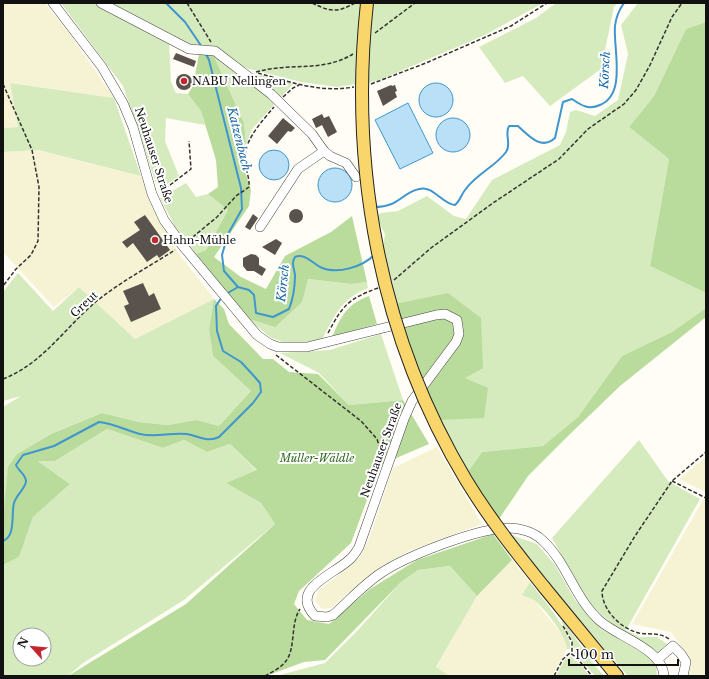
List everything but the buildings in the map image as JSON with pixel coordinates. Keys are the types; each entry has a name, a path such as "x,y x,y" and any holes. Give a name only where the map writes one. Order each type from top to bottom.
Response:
{"main road":[{"path":"367,3 361,82 363,156 374,234 394,316 424,398 465,478 505,538 617,676"}],"street":[{"name":"Neuhauser Straße","path":"53,3 102,67 123,103 134,127 152,194 164,220 182,245 249,328 270,344 285,348 307,347 323,344 436,314 445,314 457,320 459,334 456,342 412,401 359,547 349,560 312,586 306,604"},
{"path":"101,3 189,49 197,51 211,51 237,68 280,102 312,134 324,151 330,156 346,163 356,177"},
{"path":"260,227 298,169 324,151"},
{"path":"306,604 315,616 327,617 333,615 365,584 382,572 416,555 488,530 508,528 518,529 534,534 550,548 578,595 593,615 614,631 658,659 662,665 664,676"},
{"path":"658,659 673,646 686,662 683,676"}],"path":[{"path":"187,3 210,38 211,51"},
{"path":"312,3 331,11 346,8 355,3"},
{"path":"371,36 415,3"},
{"path":"369,84 426,63 511,26 547,3"},
{"path":"388,284 442,240 559,159 588,129 624,104 636,90 650,66 672,18 682,3"},
{"path":"256,72 330,65 341,61 354,53"},
{"path":"237,68 299,85 333,90 355,87"},
{"path":"3,84 32,150 38,187 38,241 31,255 16,269 3,286"},
{"path":"280,102 293,88 299,85"},
{"name":"Greut","path":"3,379 32,364 56,343 98,300 182,245 217,217 236,196 248,188 250,182 244,157 247,147 255,131 280,102"},
{"path":"152,194 170,186 191,169 189,141"},
{"path":"323,344 340,312 348,302 360,294 381,286"},
{"path":"273,353 284,363 322,389 361,421 377,439 384,460 388,464"},
{"path":"673,646 669,639 660,634 638,632 614,619 606,608 602,599 602,592 672,481 706,452"},
{"path":"672,481 706,498"},
{"path":"265,676 286,662 289,656 296,615 306,604"},
{"path":"562,623 572,642 572,654 592,676"},
{"path":"554,676 563,659 569,653 572,654"}],"shaded area":[{"path":"3,3 45,3 69,33 114,98 10,83 18,127 3,128"},
{"path":"37,150 141,176 150,202 179,254 214,299 135,339 79,287 54,307 3,252 3,152"},
{"path":"437,447 482,524 409,551 372,573 331,608 322,609 315,601 318,591 361,556 371,533 393,468"},
{"path":"706,457 706,492 679,479"},
{"path":"706,495 706,676 687,676 689,666 686,653 671,632 632,624"},
{"path":"512,560 530,582 526,587 534,600 563,636 567,649 552,676 449,676 436,668 477,596"}],"green space":[{"path":"61,3 96,3 169,41 171,82 176,93 188,94 201,111 205,125 166,118 165,141 179,176 166,185 156,183 123,86"},
{"path":"108,3 543,3 485,35 377,81 337,87 301,82 238,66 207,47 186,43"},
{"path":"556,3 618,3 614,7 601,69 550,106 523,76 505,83 479,47 536,18"},
{"path":"638,3 706,3 706,22 686,29 654,96 629,127 669,159 650,266 706,293 706,308 672,332 622,356 578,417 543,446 482,452 467,473 438,420 464,378 391,305 383,248 385,234 376,217 381,213 398,211 427,196 454,216 466,219 492,180 560,145 566,132 570,112 576,110 595,116 618,100 628,54 621,25"},
{"path":"706,22 706,293 650,266 669,159 629,127 654,96 686,29"},
{"path":"199,54 213,54 244,123 246,145 243,157 244,169 251,190 249,206 214,257 241,277 266,289 285,256 331,232 352,216 367,282 351,284 308,279 302,302 275,327 247,318 196,254 206,250 228,210 208,194 218,187 216,160 201,111 188,94 193,86"},
{"path":"213,54 235,71 252,73 293,84 252,129 246,145 244,123"},
{"path":"10,83 114,98 141,176 38,150 3,152 3,128 18,127"},
{"path":"186,183 196,197 208,194 228,210 206,250 196,254 175,226 160,198"},
{"path":"18,273 53,311 79,287 135,339 214,299 209,329 213,356 251,391 219,426 197,420 167,425 139,422 102,413 51,434 17,454 3,520 3,407 21,396 3,401 3,292"},
{"path":"307,279 351,284 367,282 368,288 359,292 345,303 335,316 322,340 287,344 270,337 247,318 302,302"},
{"path":"448,293 481,318 483,368 465,378 488,388 484,418 438,420 391,305"},
{"path":"369,296 377,324 332,337 338,323 350,307 361,299"},
{"name":"Müller-Wäldle","path":"214,299 224,309 229,324 263,359 273,359 289,372 318,374 349,405 403,400 429,444 380,465 351,543 299,591 294,604 307,620 329,624 370,589 417,560 493,534 512,560 477,596 450,566 418,570 401,582 325,660 304,662 266,676 68,676 186,604 275,524 261,503 226,483 257,470 230,444 207,452 184,440 163,448 107,429 55,461 38,461 70,484 33,517 19,557 3,565 3,520 8,467 17,454 51,434 102,413 139,422 167,425 197,420 219,426 251,391 213,356 209,329"},
{"path":"706,308 706,317 620,386 528,476 499,519 467,473 482,452 543,446 578,417 622,356 672,332"},
{"path":"381,334 403,400 349,405 319,373 280,353 330,350"},
{"path":"107,429 163,448 184,440 207,452 230,444 257,471 226,483 261,503 275,524 184,600 83,663 68,676 4,676 3,565 19,557 33,517 70,484 37,460 55,461"},
{"path":"639,440 668,481 700,499 626,630 639,637 657,637 667,644 658,653 619,629 593,606 576,584 552,538"},
{"path":"511,535 537,544 555,565 575,600 601,629 645,654 656,665 657,676 628,676 574,614"},
{"path":"450,566 477,596 436,667 449,676 276,676 325,663 358,630 401,582 418,570"},
{"path":"530,582 562,625 570,643 570,649 567,649 563,636 544,610 534,600 522,595"},
{"path":"563,620 591,661 604,676 595,676 575,653 572,640 561,621"},
{"path":"571,657 576,660 590,676 556,676 565,659"}],"water":[{"path":"436,83 448,88 453,100 448,112 436,117 424,112 419,100 424,88"},
{"path":"408,103 433,153 400,169 375,120"},
{"path":"450,118 456,118 465,123 469,129 469,141 465,147 456,152 450,152 441,147 436,138 436,132 441,123"},
{"path":"274,150 284,155 289,165 284,175 274,180 264,175 259,165 264,155"},
{"path":"335,168 347,173 352,185 347,197 335,202 323,197 318,185 323,173"}],"waterway":[{"name":"Katzenbach","path":"166,3 185,22 202,47"},
{"name":"Körsch","path":"374,207 389,205 413,191 424,188 433,192 446,202 455,205 469,184 506,152 508,149 507,132 509,126 518,126 530,137 540,142 550,142 555,138 563,102 572,99 582,105 592,107 600,105 608,99 613,91 616,81 615,23 624,3"},
{"name":"Katzenbach","path":"206,54 209,60 241,188 242,209 228,234 222,255 224,271 238,287"},
{"name":"Körsch","path":"226,294 238,287 249,290 254,295 256,313 273,317 289,309 292,301 295,275 293,263 295,257 305,257 320,267 327,269 342,270 364,263 375,254"},
{"name":"Körsch","path":"3,541 10,534 14,503 26,484 25,477 16,465 23,455 54,446 99,422 146,435 187,434 207,439 215,439 219,437 253,403 261,392 260,383 241,362 223,351 217,331 216,306 222,297"}],"place":[{"name":"NABU Nellingen","path":"184,81"},
{"name":"Hahn-Mühle","path":"155,240"}]}
